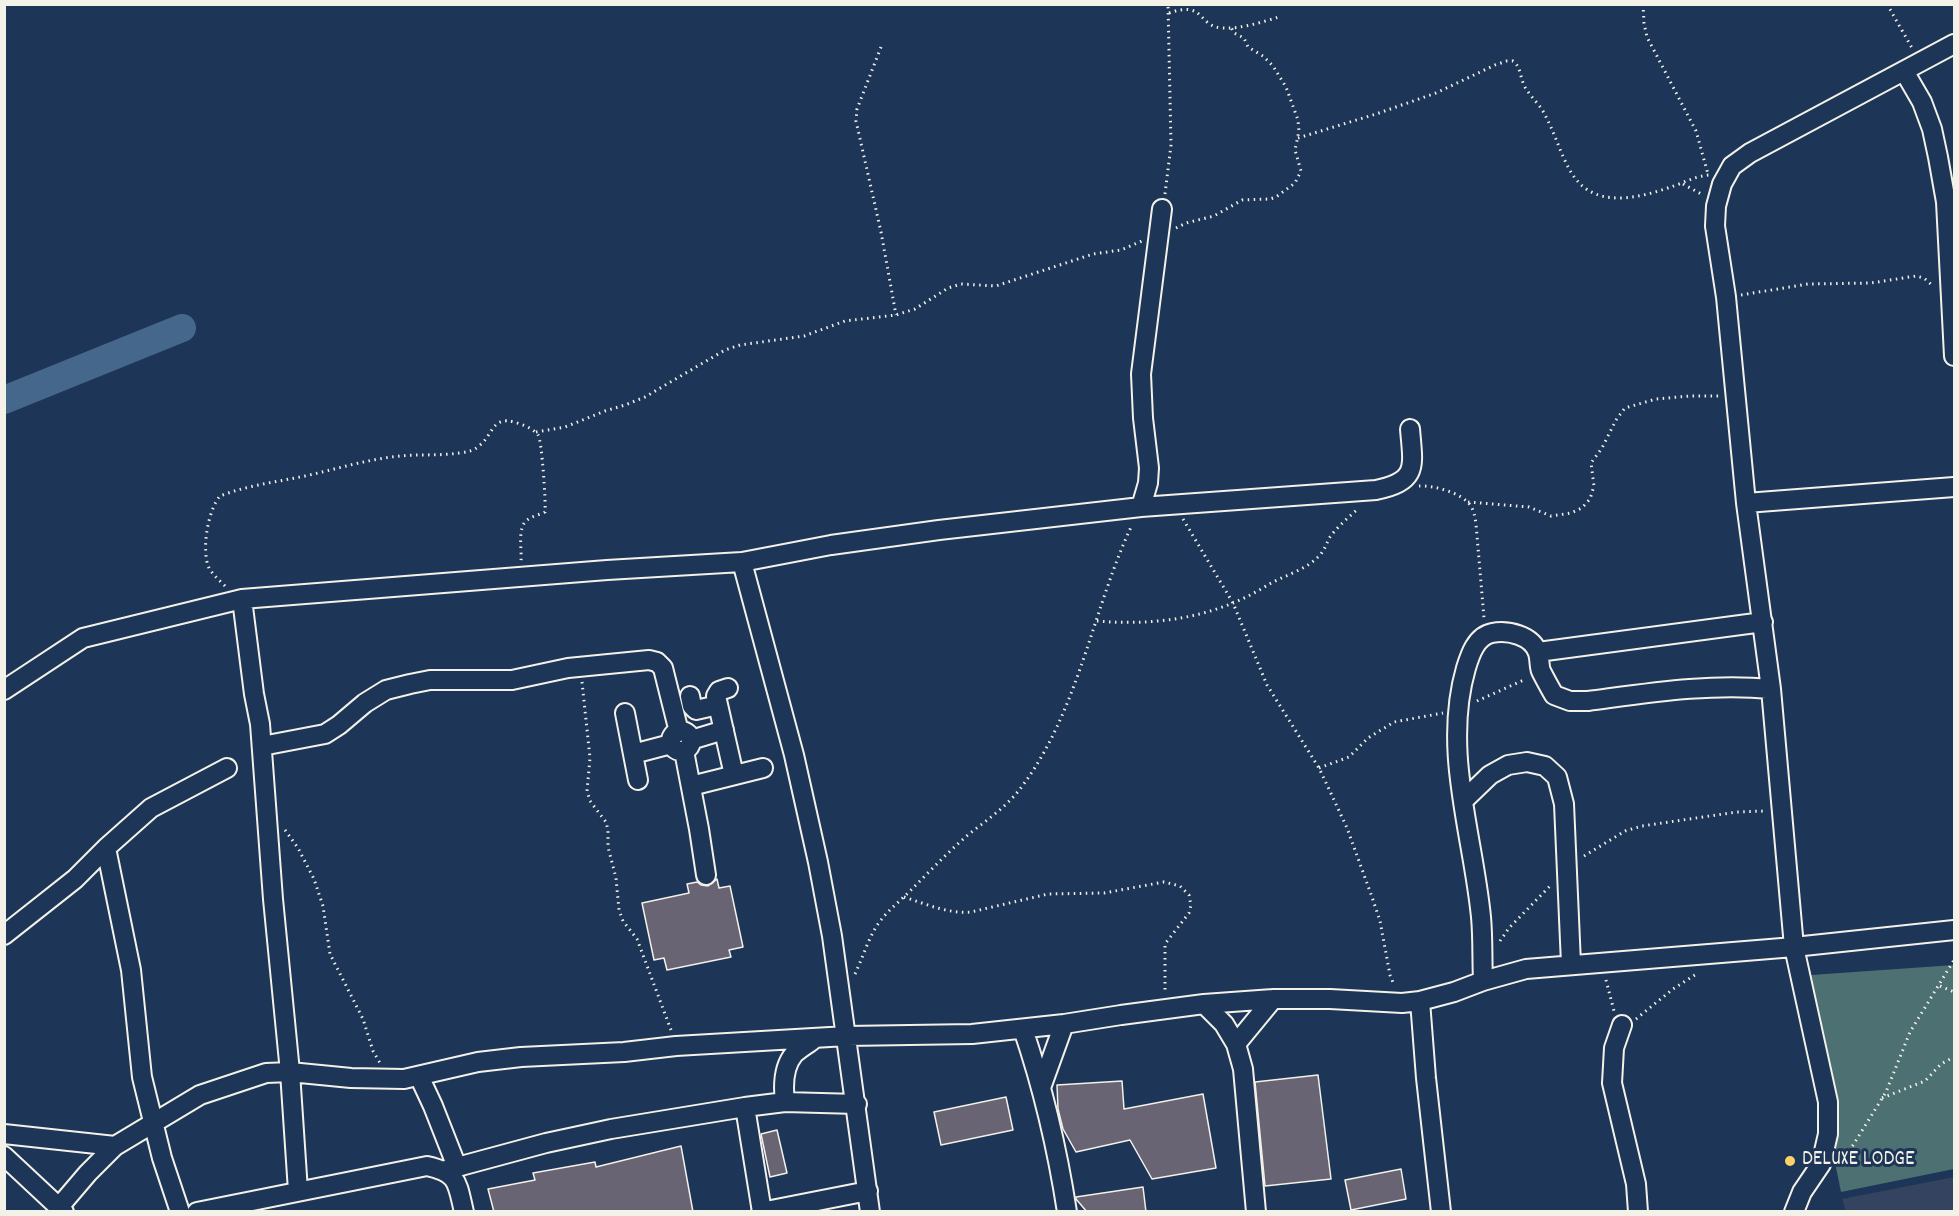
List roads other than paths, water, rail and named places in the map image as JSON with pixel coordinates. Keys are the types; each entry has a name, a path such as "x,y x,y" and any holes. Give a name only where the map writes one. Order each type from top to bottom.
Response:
{"street":[{"path":"1794,1212 1802,1192 1821,1164 1828,1134 1827,1102 1794,947 1763,622 1746,503 1726,297 1715,226 1715,179 1750,153 1954,44"},
{"path":"1904,71 1922,102 1932,129 1946,202 1952,264 1954,356"},
{"path":"1141,507 1148,483 1149,468 1141,374 1162,210"},
{"path":"4,690 83,639 242,599 742,561 831,544 1141,507 1385,488 1404,481 1410,473 1412,458 1410,429"},
{"path":"1746,503 1954,487"},
{"path":"742,561 794,755 818,862 847,1036 870,1212"},
{"path":"242,599 262,746 298,1191"},
{"path":"1538,652 1763,622"},
{"path":"1483,981 1480,917 1457,760 1458,708 1462,685 1476,645 1486,634 1499,632 1516,634 1529,641 1538,652 1541,671 1554,695 1570,701 1588,701 1710,686 1770,689"},
{"path":"262,746 324,734 386,690 410,684 430,680 505,681 580,666 627,661 657,662 663,668 667,680 692,786 706,875"},
{"path":"728,688 716,693 734,775"},
{"path":"690,696 692,706 696,710 718,705"},
{"path":"625,713 638,780"},
{"path":"633,754 724,730"},
{"path":"1464,800 1484,780 1508,765 1527,762 1545,766 1557,777 1564,804 1571,964"},
{"path":"4,935 75,879 152,808 227,768"},
{"path":"692,786 763,768"},
{"path":"106,848 131,970 142,1077 152,1123 180,1212"},
{"path":"4,1156 62,1209 88,1173 115,1146 200,1095 266,1073 290,1072 351,1078 412,1077 478,1062 521,1056 624,1052 676,1046 847,1036 972,1034 1064,1024 1204,1004 1273,999 1411,1002 1455,992 1483,981 1526,969 1794,947 1954,930"},
{"path":"1236,1044 1273,999"},
{"path":"1411,1002 1426,1078 1442,1212"},
{"path":"1204,1004 1224,1024 1236,1044 1244,1069 1256,1212"},
{"path":"1042,1085 1064,1024"},
{"path":"1622,1025 1614,1048 1612,1083 1636,1184 1638,1212"},
{"path":"1023,1029 1042,1085 1058,1155 1067,1212"},
{"path":"785,1102 783,1086 786,1070 794,1055 814,1039"},
{"path":"412,1077 438,1117 464,1212"},
{"path":"197,1212 268,1205 298,1191 427,1166 451,1169 546,1143 611,1129 745,1107 785,1102 857,1104"},
{"path":"745,1107 761,1211 868,1191"},
{"path":"4,1134 115,1146"}],"waterway":[{"path":"4,400 182,328"}],"place":[{"name":"DELUXE LODGE","path":"1790,1161"}]}
